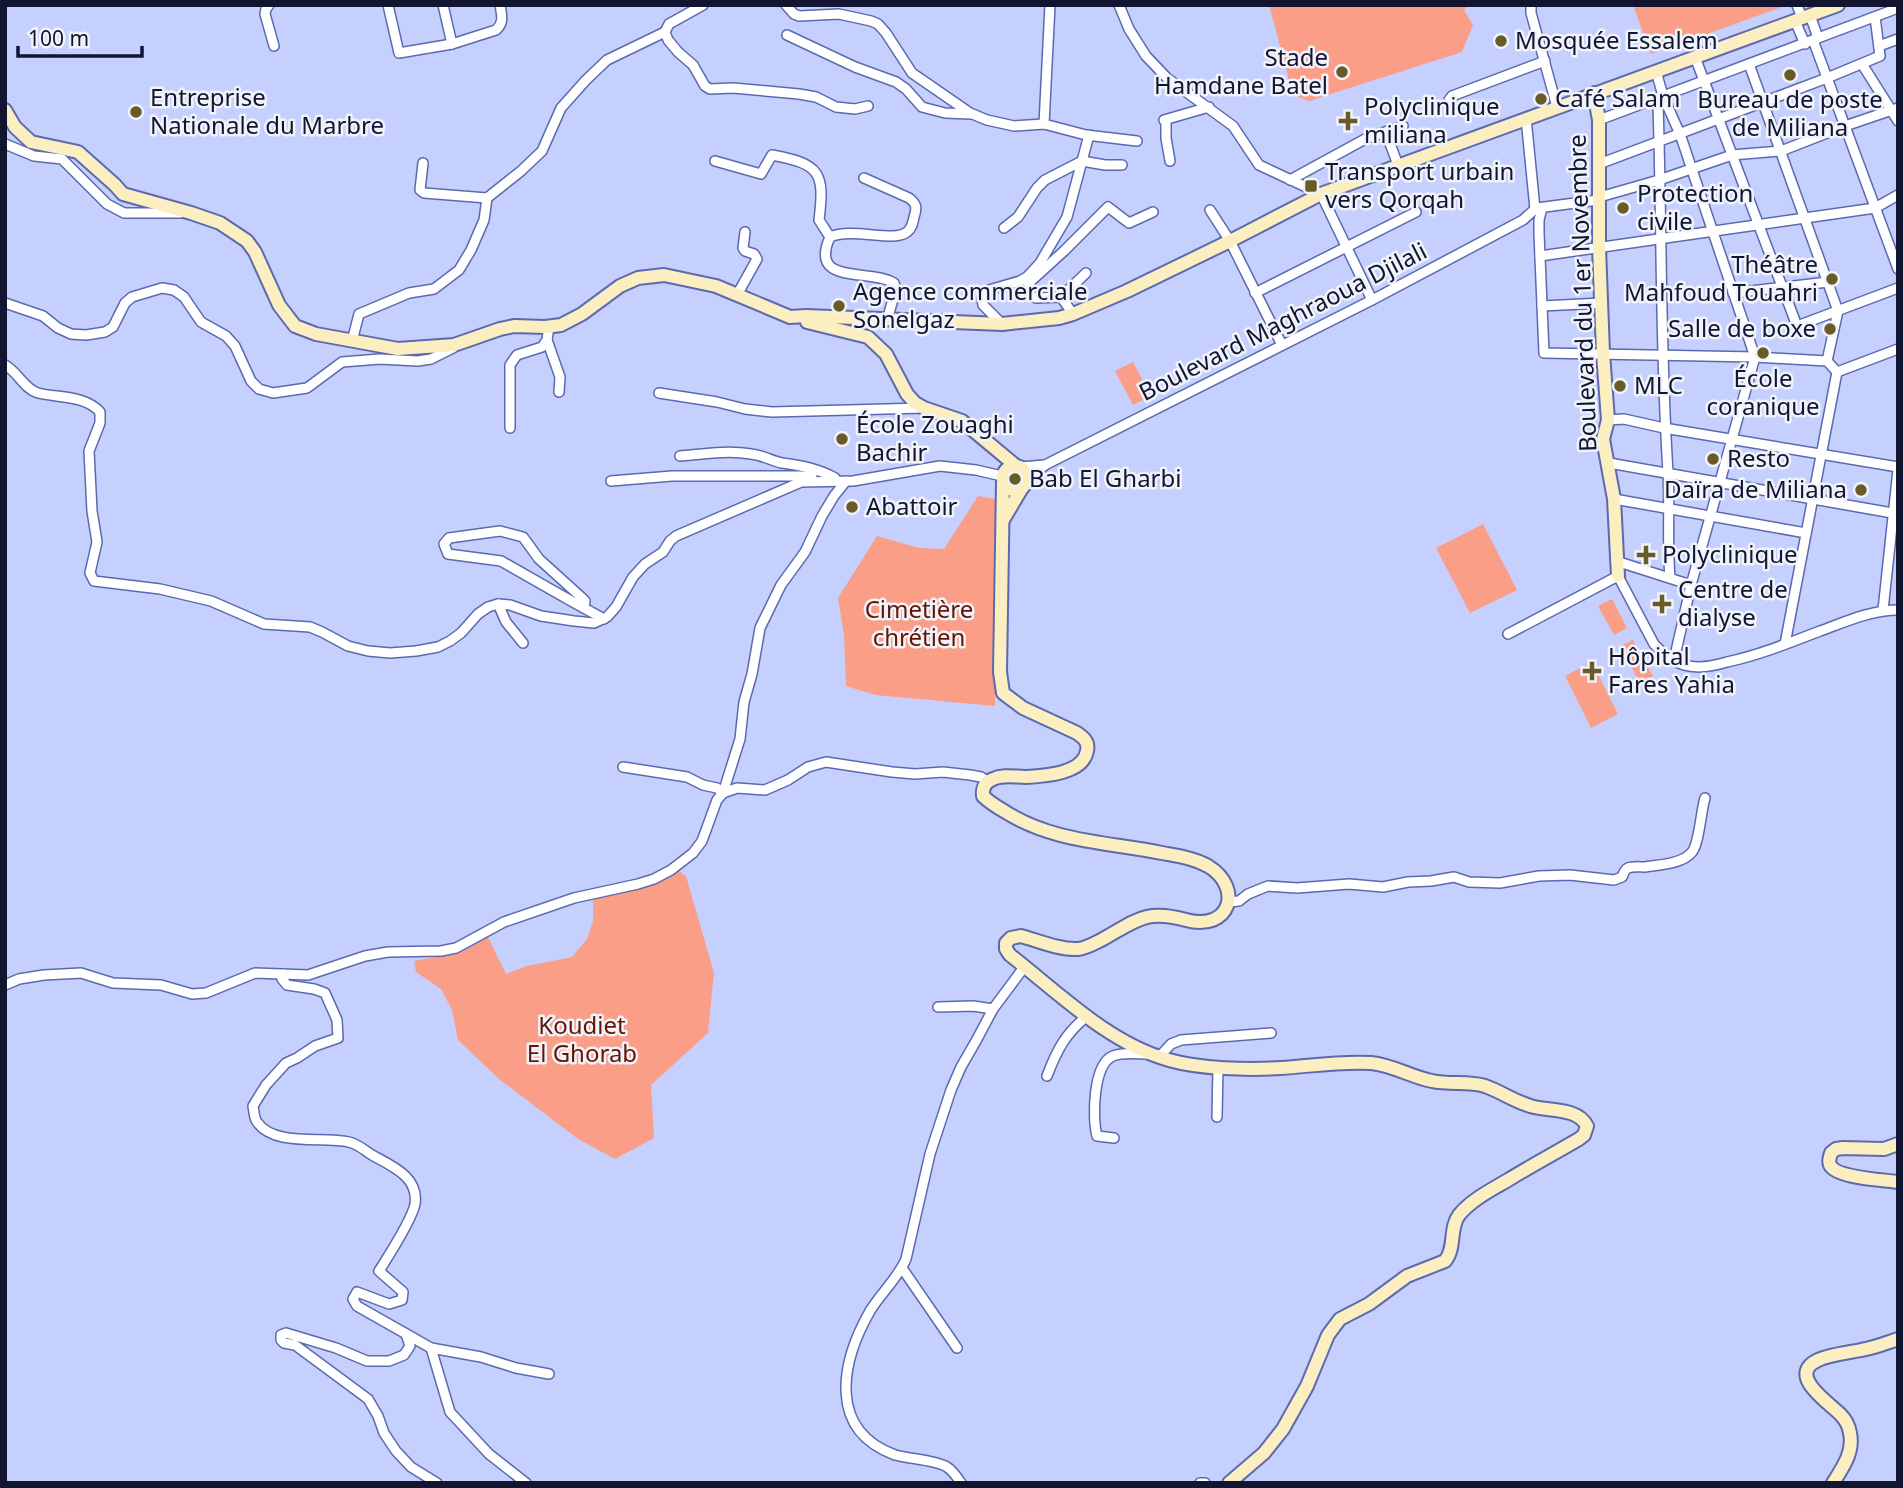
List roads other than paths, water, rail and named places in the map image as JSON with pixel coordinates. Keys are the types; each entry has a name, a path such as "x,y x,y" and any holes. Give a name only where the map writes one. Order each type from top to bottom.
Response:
{"main road":[{"path":"790,317 1002,324 1073,314 1230,242 1321,194 1838,5"},
{"name":"Boulevard du 1er Novembre","path":"1594,93 1599,120 1599,247 1608,420 1603,439 1614,499 1618,576"},
{"path":"5,110 15,127 32,142 78,152 123,194 220,223 247,240 256,251 279,306 295,326 316,334 398,349 454,345 514,326 548,333 638,278 650,275 687,278 716,286 790,317 868,337 886,354 907,394 915,403 962,421 983,438 1009,473 1010,489 1014,491 1025,484"},
{"path":"1003,520 1025,484 1026,472 1009,473"},
{"path":"1009,473 1003,520 1000,671 1003,692 1023,708 1077,733 1084,738 1088,747 1087,754 1073,769 1056,774 996,778 988,782 982,791 983,796 1030,827 1074,839 1189,858 1208,866 1224,882 1229,902 1226,911 1208,921 1195,922 1165,914 1152,915 1138,919 1083,948 1068,948 1021,936 1011,938 1006,943 1010,955 1087,1016 1132,1045 1155,1055 1189,1064 1218,1067 1278,1068 1375,1063 1435,1082 1486,1087 1531,1107 1581,1118 1587,1126 1584,1135 1579,1139 1470,1204 1456,1219 1451,1249 1445,1261 1407,1276 1369,1304 1340,1319 1328,1335 1303,1394 1283,1429 1264,1453 1229,1483"},
{"path":"1898,1144 1884,1149 1839,1148 1831,1153 1829,1158 1833,1169 1842,1174 1898,1182"},
{"path":"1833,1483 1850,1454 1850,1429 1842,1416 1811,1387 1807,1378 1808,1369 1818,1361 1898,1339"}],"street":[{"path":"269,5 265,14 274,46"},
{"path":"388,5 399,53 452,44 496,30 503,20 500,5"},
{"path":"443,5 452,44"},
{"path":"423,163 420,190 424,193 487,198 542,151 561,108 607,60 665,32 669,24 704,5"},
{"path":"786,5 799,16 839,14 878,24 912,73 971,114 1014,126 1044,124 1089,135 1137,141"},
{"path":"1044,124 1050,5"},
{"path":"1119,5 1129,29 1146,56 1167,78 1233,126 1259,165 1321,194 1372,300"},
{"path":"1531,5 1557,107"},
{"path":"1797,5 1898,269"},
{"path":"1599,120 1898,8"},
{"path":"1599,164 1880,56 1874,17"},
{"path":"1802,18 1812,41"},
{"path":"665,32 668,40 693,65 705,86 710,89 733,88 799,94 816,97 836,107 855,109 869,106"},
{"path":"787,35 855,67 896,82 922,107 945,113 971,114"},
{"path":"1880,46 1898,39"},
{"path":"1695,57 1797,326 1898,288"},
{"path":"1449,100 1452,96 1545,61"},
{"path":"1749,64 1838,311 1827,360"},
{"path":"1862,64 1894,109 1898,121"},
{"path":"1656,71 1662,96 1679,134 1755,357 1691,585 1674,660"},
{"path":"1662,96 1658,104 1662,355 1671,578"},
{"path":"1170,161 1164,120 1209,107"},
{"path":"1539,208 1598,200 1603,196 1732,155 1781,152 1894,109"},
{"path":"1526,118 1539,208 1544,353 1827,360 1837,372"},
{"path":"1290,180 1367,138 1403,126"},
{"path":"1002,324 984,305 984,294 1027,277 1040,263 1067,217 1089,135"},
{"path":"1389,141 1398,165"},
{"path":"5,144 34,156 62,159 107,204 124,213 191,213"},
{"path":"715,161 761,173 772,155 805,163 814,170 820,180 822,193 819,220 830,237"},
{"path":"1004,228 1018,217 1045,180 1082,161 1122,165"},
{"path":"830,237 845,232 897,236 906,234 912,227 917,209 915,203 864,178"},
{"path":"1540,256 1875,208 1898,195"},
{"path":"352,341 359,314 409,293 434,289 458,270 471,250 484,220 487,198"},
{"path":"1086,273 1061,296 1036,298 1030,295 1028,285 1108,207 1129,223 1153,212"},
{"name":"Boulevard Maghraoua Djilali","path":"1045,465 1372,300 1523,220 1539,208"},
{"path":"1210,210 1230,242 1282,345"},
{"path":"1255,293 1416,212"},
{"path":"1523,220 1539,233"},
{"path":"737,295 757,259 743,248 745,232"},
{"path":"830,237 825,252 830,267 840,272 881,278 894,283 896,289 887,320"},
{"path":"1733,293 1828,282"},
{"path":"5,303 43,316 71,334 86,335 105,332 113,327 125,303 132,297 162,288 174,290 184,298 201,322 226,336 235,346 251,381 259,388 273,393 307,388 342,362 380,359 418,361 430,359 463,342"},
{"path":"1061,296 1073,314"},
{"path":"1542,306 1601,303"},
{"path":"548,333 560,377 559,392"},
{"path":"510,428 510,365 517,355 542,347 548,333"},
{"path":"1837,372 1898,349"},
{"path":"5,365 12,369 28,388 37,393 62,396 95,405 100,412 100,423 89,450 92,511 97,542 90,573 94,581 160,589 211,601 264,624 310,627 348,646 368,651 416,651 438,647 461,633 478,614 498,604 510,605 541,616 594,623 604,619 616,607 633,577 645,564 663,552 676,536 801,482 847,481 940,466 1009,473 1045,465"},
{"path":"1785,644 1837,372"},
{"path":"659,393 772,412 924,408"},
{"path":"1608,420 1624,419 1898,468 1896,513 1883,610"},
{"path":"680,456 711,453 752,454 780,463 807,466 835,478"},
{"path":"1609,463 1896,513"},
{"path":"1025,484 1045,465"},
{"path":"611,481 672,476 757,475 835,478 847,481"},
{"path":"5,985 19,979 82,973 113,983 161,985 192,994 206,993 248,974 308,975 365,956 456,948 504,922 574,898 654,879 671,870 694,853 702,841 717,800 723,793 740,739 744,702 760,628 781,585 805,552 834,496 847,481"},
{"path":"1614,499 1806,533"},
{"path":"584,608 581,597 539,559 523,537 500,531 449,538 444,544 448,554 502,561 584,608 604,619"},
{"path":"1616,561 1691,585"},
{"path":"1508,634 1618,576 1661,653 1683,665 1697,667 1714,666 1755,656 1853,618 1883,610 1898,610"},
{"path":"498,604 506,622 523,643"},
{"path":"723,793 737,789 765,790 808,767 825,762 891,772 970,775 981,777 988,782"},
{"path":"623,767 687,777 717,788 723,793"},
{"path":"1229,902 1239,901 1268,886 1297,888 1349,884 1383,887 1454,877 1469,882 1500,883 1570,874 1614,880 1622,877 1630,867 1661,864 1692,854 1705,798"},
{"path":"961,1483 948,1467 911,1460 875,1447 860,1434 851,1418 846,1373 850,1355 871,1310 906,1259 930,1154 961,1066 993,1009 1025,966"},
{"path":"284,974 282,979 286,985 325,993 337,1020 338,1038 315,1046 286,1063 266,1085 253,1106 255,1120 265,1131 281,1136 357,1144 404,1173 415,1192 414,1206 396,1244 379,1271 403,1292 402,1300 389,1304 357,1292 353,1299 357,1306 431,1348 549,1374"},
{"path":"938,1007 972,1006 993,1009"},
{"path":"1046,1076 1065,1038 1073,1027 1087,1016"},
{"path":"1114,1138 1097,1136 1095,1129 1097,1084 1109,1058 1116,1055 1155,1055 1181,1040 1271,1033"},
{"path":"1217,1117 1218,1067"},
{"path":"902,1268 957,1348"},
{"path":"405,1335 410,1346 404,1355 389,1361 367,1362 336,1348 286,1333 281,1335 281,1340 295,1345 368,1399 396,1451 411,1467 437,1483"},
{"path":"431,1348 450,1412 489,1454 526,1483"}],"place":[{"name":"Mosquée Essalem","path":"1501,41"},
{"name":"Stade Hamdane Batel","path":"1342,72"},
{"name":"Bureau de poste de Miliana","path":"1790,75"},
{"name":"Café Salam","path":"1541,99"},
{"name":"Entreprise Nationale du Marbre","path":"136,112"},
{"name":"Polyclinique miliana","path":"1348,121"},
{"name":"Transport urbain vers Qorqah","path":"1311,186"},
{"name":"Protection civile","path":"1623,208"},
{"name":"Théâtre Mahfoud Touahri","path":"1832,279"},
{"name":"Agence commerciale Sonelgaz","path":"839,306"},
{"name":"Salle de boxe","path":"1830,329"},
{"name":"École coranique","path":"1763,353"},
{"name":"MLC","path":"1620,386"},
{"name":"École Zouaghi Bachir","path":"842,439"},
{"name":"Resto","path":"1713,459"},
{"name":"Bab El Gharbi","path":"1015,479"},
{"name":"Daïra de Miliana","path":"1861,490"},
{"name":"Abattoir","path":"852,507"},
{"name":"Polyclinique","path":"1646,555"},
{"name":"Centre de dialyse","path":"1662,604"},
{"name":"Hôpital Fares Yahia","path":"1592,671"}],"park label":[{"name":"Cimetière chrétien","path":"919,624"},
{"name":"Koudiet El Ghorab","path":"582,1040"}]}
